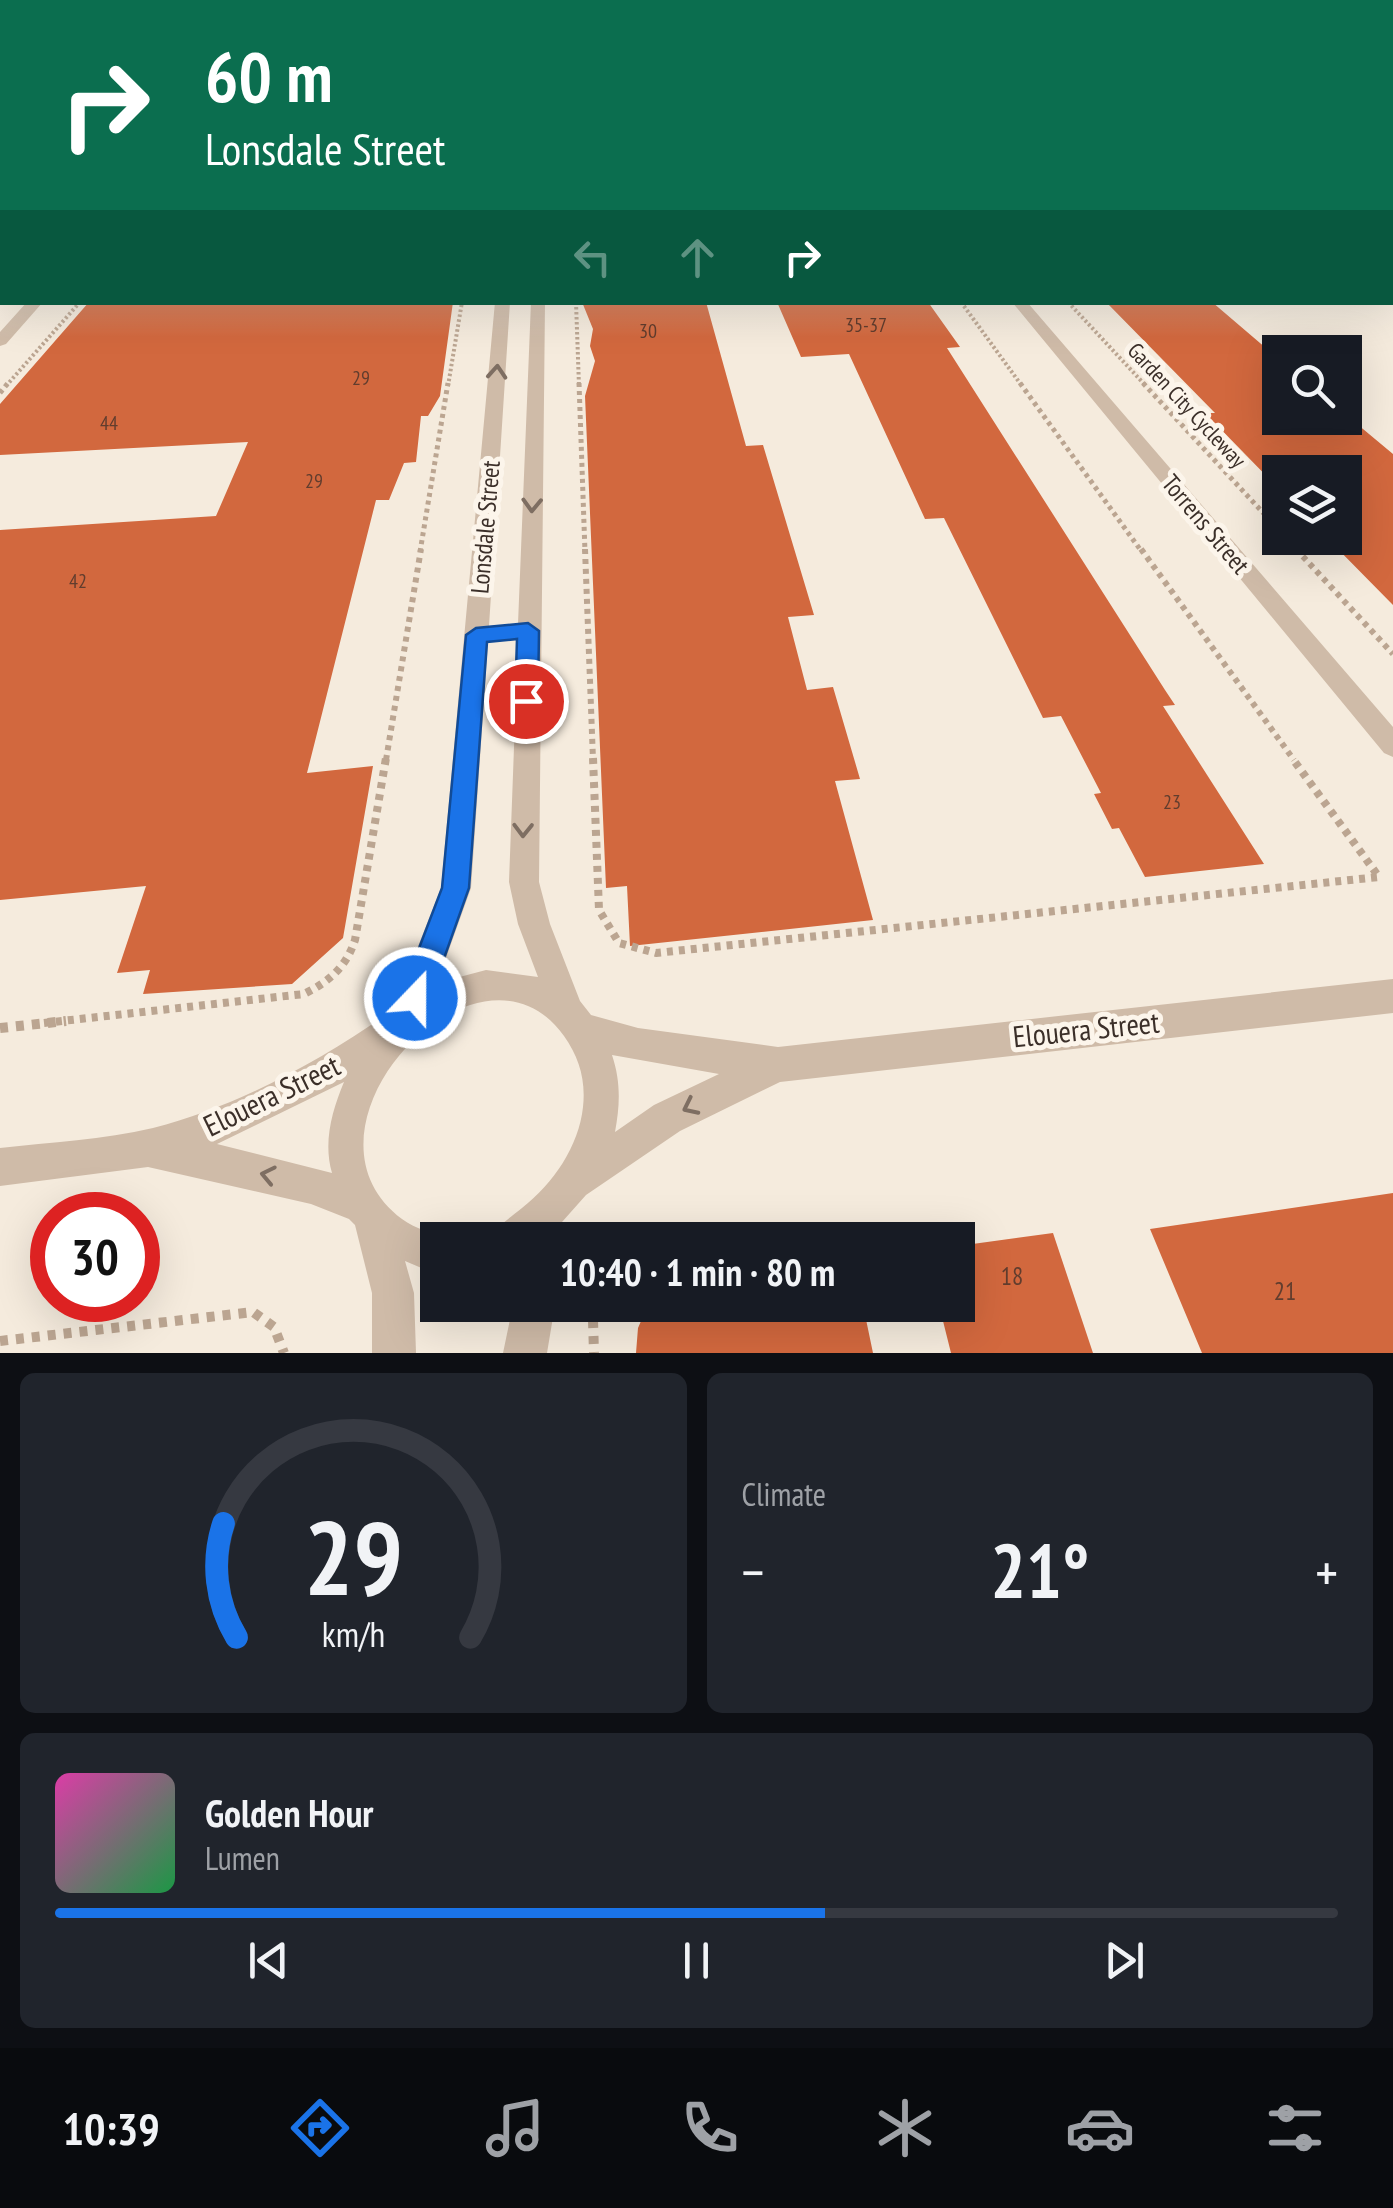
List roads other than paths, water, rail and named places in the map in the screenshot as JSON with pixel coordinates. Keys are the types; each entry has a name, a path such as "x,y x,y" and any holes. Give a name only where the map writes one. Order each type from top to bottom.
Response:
{"street":[{"path":"0,341 33,305"},
{"name":"Lonsdale Street","path":"503,305 528,631 524,882 534,924 574,1021 594,1052 602,1096 594,1141 572,1188"},
{"name":"Lonsdale Street","path":"367,1212 347,1167 347,1120 363,1074 398,1027 441,936 456,888 476,635 537,305"},
{"name":"Torrens Street","path":"1022,305 1393,746"},
{"path":"476,635 528,631"},
{"name":"Elouera Street","path":"0,1166 149,1148 226,1124 297,1091 445,996 465,989 505,985 542,995 574,1021 638,1045 778,1065 1393,996"},
{"name":"Elouera Street","path":"572,1188 667,1118 778,1065"},
{"name":"Elouera Street","path":"149,1148 311,1185 367,1212 396,1242 420,1250"},
{"path":"540,1222 572,1188"},
{"path":"559,1222 572,1188"},
{"path":"367,1212 393,1292 394,1353"},
{"path":"524,1353 530,1322"}]}
